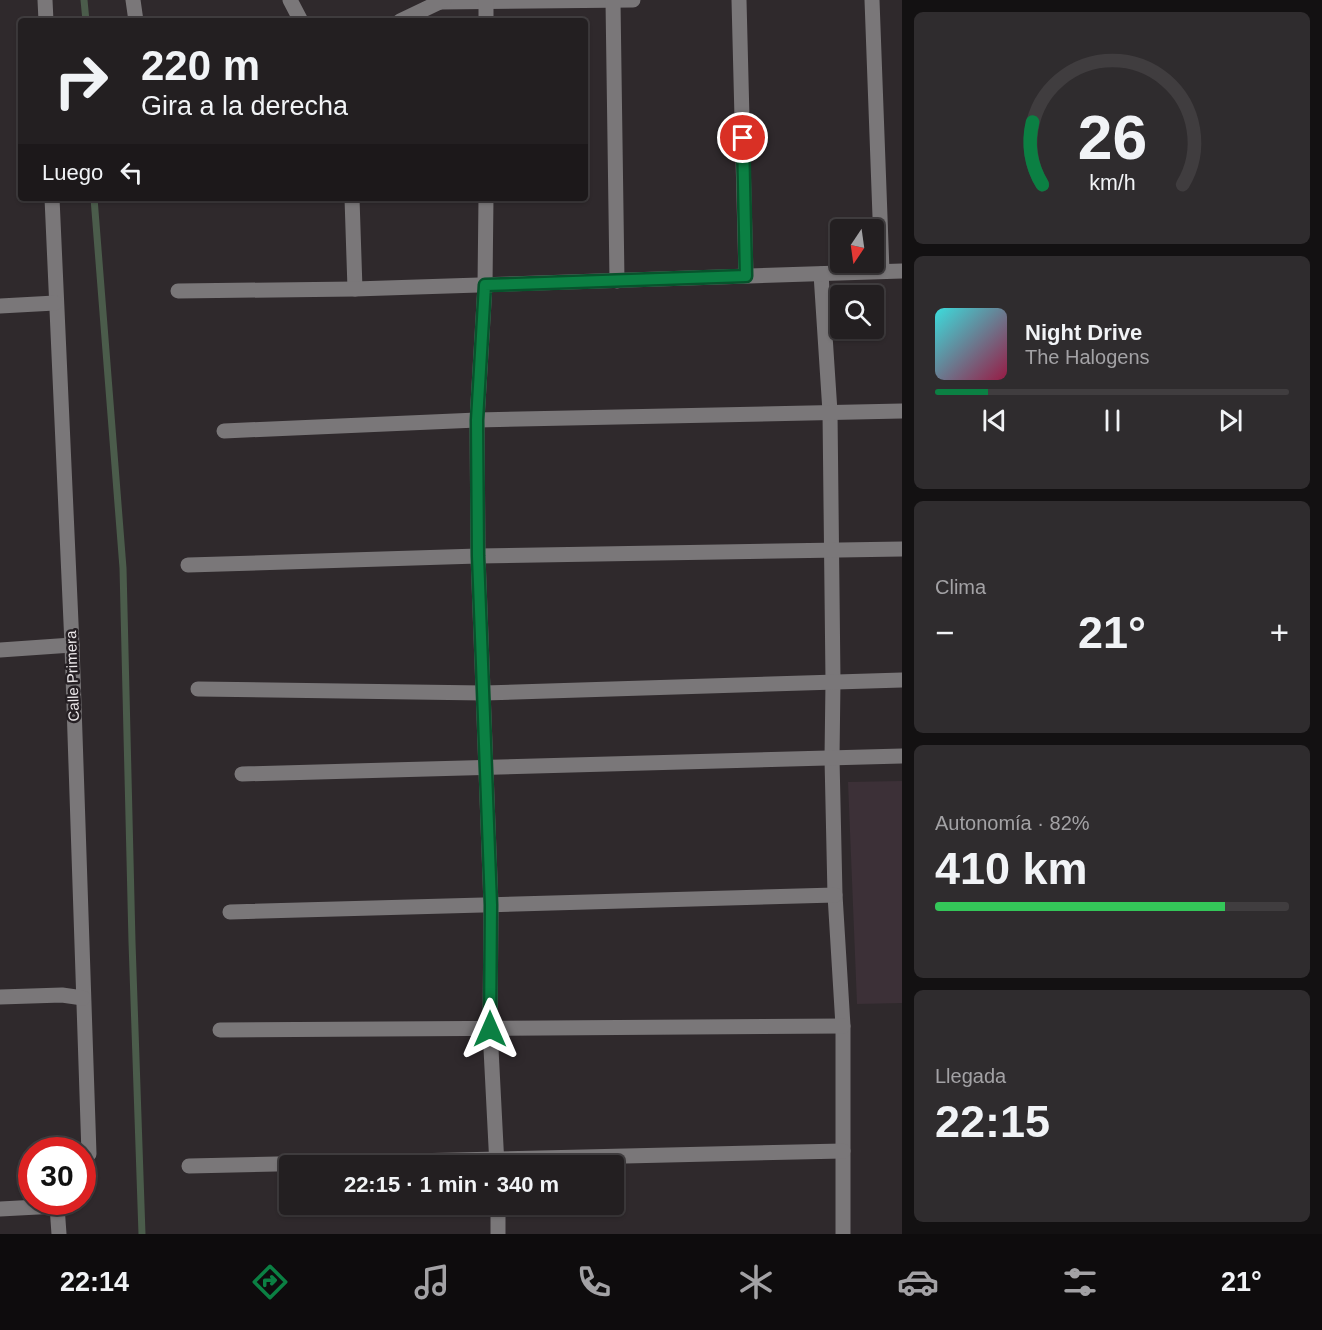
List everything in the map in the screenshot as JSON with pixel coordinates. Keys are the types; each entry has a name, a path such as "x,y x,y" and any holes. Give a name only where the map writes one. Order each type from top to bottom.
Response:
{"street":[{"path":"45,0 46,18"},
{"path":"133,0 136,18"},
{"path":"290,0 299,18"},
{"path":"406,18 440,1 633,0"},
{"path":"740,0 746,276"},
{"path":"872,0 880,219"},
{"path":"486,1 486,18"},
{"path":"613,1 617,280"},
{"name":"Calle Primera","path":"52,201 72,645 88,1137"},
{"path":"352,201 356,290"},
{"path":"486,201 485,285 477,420 478,556 491,905 490,1029 497,1155"},
{"path":"884,271 902,271"},
{"path":"178,291 356,290 841,273"},
{"path":"821,274 830,412 832,758 835,895 843,1026 843,1234"},
{"path":"0,306 56,303"},
{"path":"224,430 477,420 902,411"},
{"path":"188,565 478,556 902,549"},
{"path":"0,650 72,645"},
{"path":"198,689 484,693 902,680"},
{"path":"242,774 902,756"},
{"path":"230,912 835,895"},
{"path":"0,997 62,995 83,998"},
{"path":"220,1030 843,1026"},
{"path":"624,1158 843,1151"},
{"path":"189,1166 279,1165"},
{"path":"0,1209 57,1206 60,1234"},
{"path":"498,1215 498,1234"}],"shaded area":[{"path":"902,781 902,1003 857,1004 848,782"}],"waterway":[{"path":"84,0 86,18"},
{"path":"94,201 123,568 142,1234"}],"route":[{"path":"490,1029 491,905 478,556 477,420 485,285 746,276 743,138"}]}
